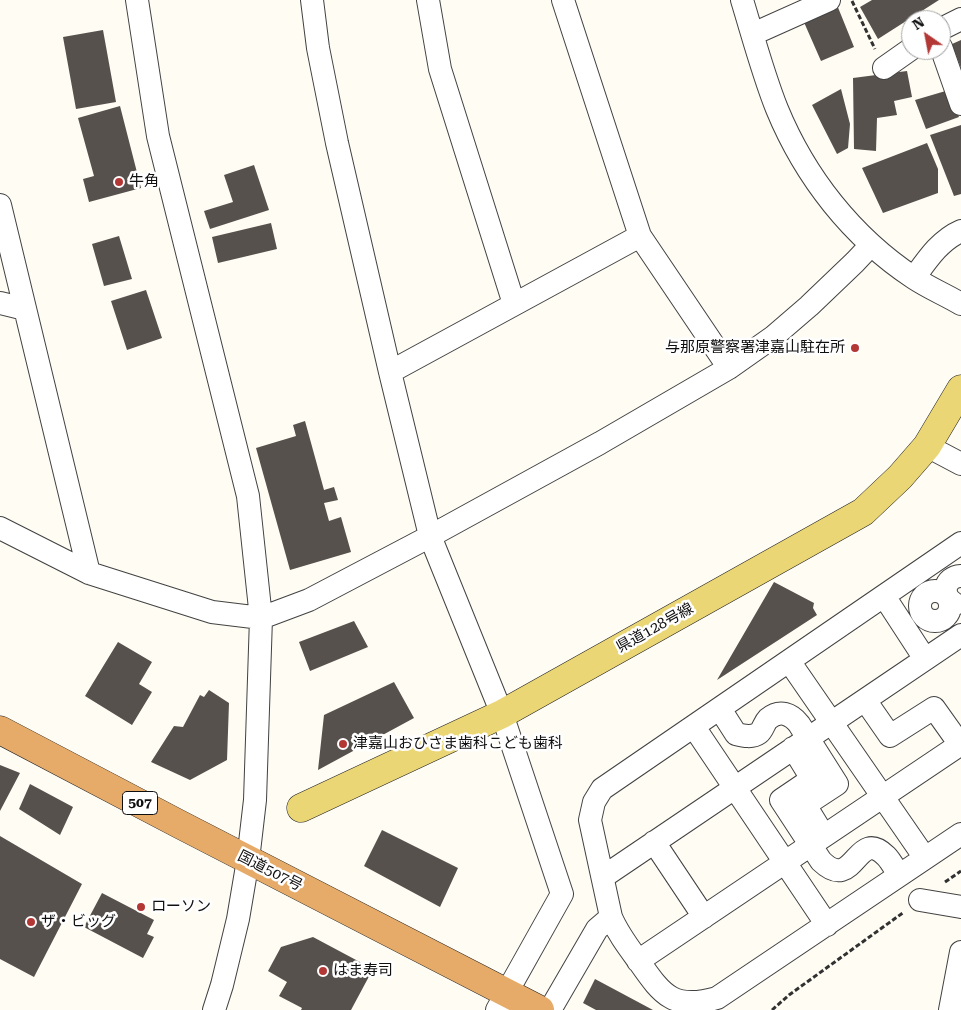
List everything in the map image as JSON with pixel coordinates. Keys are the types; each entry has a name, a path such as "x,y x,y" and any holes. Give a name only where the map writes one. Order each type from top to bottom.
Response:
{"highway":[{"name":"国道507号","path":"0,730 248,860 501,1001 540,1010"}],"main road":[{"name":"県道128号線","path":"301,808 502,714 863,512 900,477 927,446 961,389"}],"street":[{"path":"137,0 158,136 248,496 261,618 255,800 248,860 228,960 214,1010"},
{"path":"312,0 318,48 336,134 390,372 430,536 502,714 562,894 501,1001"},
{"path":"428,0 440,69 514,304"},
{"path":"563,0 640,236 728,368"},
{"path":"742,0 777,108 793,144 814,178 841,214 871,245 914,278 961,304"},
{"path":"752,34 829,0"},
{"path":"884,68 901,56"},
{"path":"946,60 960,99"},
{"path":"0,205 89,573"},
{"path":"914,278 931,255 951,236 961,231"},
{"path":"390,372 640,236"},
{"path":"0,528 89,573 212,612 261,618 309,600 430,536 600,443 728,368 773,337 809,306 871,245"},
{"path":"0,303 25,309"},
{"path":"927,446 961,464"},
{"path":"961,543 602,789 594,802 590,820 610,917 617,931 657,988 668,999 684,1005 701,1006 718,998 961,834"},
{"path":"955,602 945,590 951,578 961,576"},
{"path":"913,620 924,597 928,594 937,591 955,602"},
{"path":"884,596 913,620 925,659"},
{"path":"603,877 961,635"},
{"path":"789,661 924,858"},
{"path":"638,961 961,745 934,708 890,736 865,700"},
{"path":"720,708 736,734 748,737 760,732 768,719 781,714 792,716 801,743 837,784 805,805 817,841 821,861 828,868 838,870 847,868 860,852 868,848 877,849 886,856 899,875"},
{"path":"694,727 826,925"},
{"path":"654,842 704,917"},
{"path":"920,900 961,907"},
{"path":"550,1010 597,929 610,917"},
{"path":"950,1010 961,952"}],"path":[{"path":"852,0 884,68"},
{"path":"772,1010 789,995 961,871"}],"building":[{"path":"872,0 939,0 923,10 901,10 901,24 878,39 860,7"},
{"path":"837,5 854,47 821,61 803,20"},
{"path":"103,30 116,102 76,109 63,37"},
{"path":"961,40 961,68 952,44"},
{"path":"907,71 912,97 894,101 897,115 877,118 876,151 854,149 853,78"},
{"path":"841,89 850,124 848,148 837,154 812,105"},
{"path":"949,90 959,117 926,129 915,100"},
{"path":"120,106 141,188 89,202 83,179 94,176 78,118"},
{"path":"961,125 961,194 954,196 930,135"},
{"path":"927,143 938,169 938,193 883,213 862,168"},
{"path":"254,165 269,210 210,229 204,211 233,202 224,175"},
{"path":"271,223 277,249 218,263 212,237"},
{"path":"119,236 132,279 104,286 92,244"},
{"path":"146,290 162,338 127,350 111,301"},
{"path":"305,421 324,490 334,487 338,500 324,503 329,521 341,517 351,552 290,570 256,448 296,436 293,425"},
{"path":"774,582 814,603 813,608 817,615 717,680"},
{"path":"354,621 368,647 310,671 299,642"},
{"path":"118,642 152,662 139,684 152,692 132,725 85,696"},
{"name":"津嘉山おひさま歯科こども歯科","path":"394,682 414,718 318,770 324,715"},
{"path":"209,690 229,703 227,760 190,780 151,762 174,726 183,727 200,695 204,697"},
{"path":"0,765 20,773 0,811"},
{"path":"30,784 73,807 60,835 19,809"},
{"path":"382,830 458,868 440,907 364,866"},
{"name":"ザ・ビッグ","path":"0,836 82,884 34,977 0,959"},
{"path":"102,893 154,920 147,934 154,937 143,958 84,927"},
{"path":"313,937 373,969 351,1010 301,1010 302,1008 279,996 287,982 268,971 281,947"},
{"path":"595,979 653,1010 596,1010 583,1003"}],"place":[{"name":"牛角","path":"119,182"},
{"name":"与那原警察署津嘉山駐在所","path":"855,348"},
{"name":"津嘉山おひさま歯科こども歯科","path":"343,744"},
{"name":"ローソン","path":"141,907"},
{"name":"ザ・ビッグ","path":"31,922"},
{"name":"はま寿司","path":"323,971"}]}
